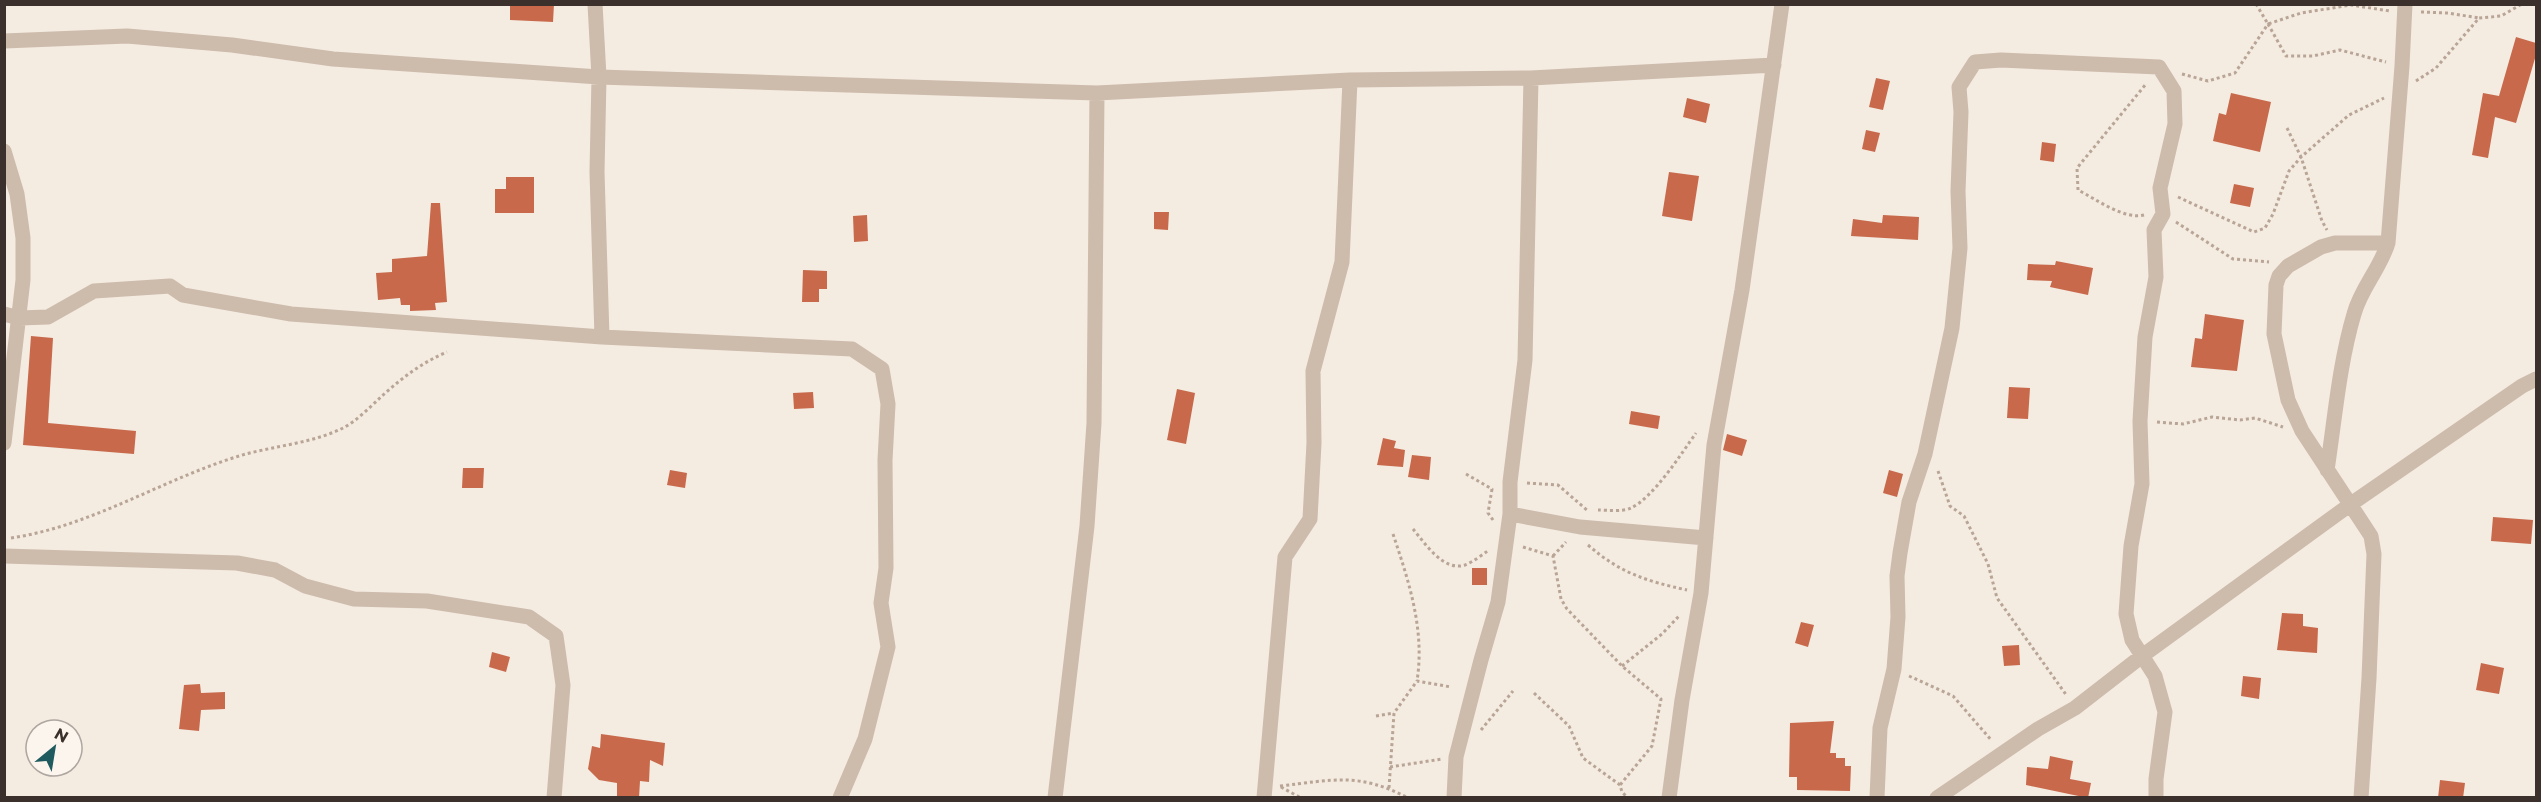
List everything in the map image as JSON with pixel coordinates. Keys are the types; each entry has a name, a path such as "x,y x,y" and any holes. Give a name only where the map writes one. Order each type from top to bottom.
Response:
{"street":[{"path":"595,4 599,77 597,172 602,337"},
{"path":"1668,798 1701,593 1714,445 1742,290 1782,4"},
{"path":"2327,470 2335,403 2353,316 2360,295 2377,268 2388,243 2401,91 2405,8"},
{"path":"4,40 127,36 232,45 333,59 599,77 1097,93 1350,80 1531,78 1774,65"},
{"path":"1877,798 1880,728 1894,669 1898,617 1897,576 1900,553 1909,502 1925,453 1952,328 1960,248 1958,192 1961,112 1959,87 1975,62 2001,60 2159,67 2174,91 2175,124 2160,188 2163,214 2154,230 2156,277 2145,336 2140,421 2142,484 2132,546 2126,614 2132,640 2155,676 2165,712 2156,779 2156,798"},
{"path":"1454,798 1456,757 1498,602 1510,514 1510,482 1525,360 1531,78"},
{"path":"1264,798 1285,557 1310,519 1314,443 1313,371 1342,262 1350,80"},
{"path":"1055,798 1087,526 1094,423 1097,93"},
{"path":"4,151 17,194 23,238 23,280 12,316 4,443"},
{"path":"2361,798 2374,554 2371,536 2302,431 2288,400 2274,334 2277,309 2276,285 2279,276 2288,266 2321,247 2335,243 2388,243"},
{"path":"12,316 48,317 93,291 170,286 183,295 291,314 602,337 852,350 882,369 888,404 885,460 886,567 881,603 888,647 865,739 840,798"},
{"path":"1940,797 2003,753 2075,708 2142,656 2351,504 2522,386 2536,379"},
{"path":"1510,514 1580,527 1706,538"},
{"path":"4,556 237,563 275,570 305,586 354,599 427,601 529,617 556,636 563,685 554,798"}],"path":[{"path":"2256,4 2286,56 2313,56 2340,50 2402,66"},
{"path":"2159,67 2208,81 2235,72 2268,24 2301,13 2351,5 2405,8 2479,18 2501,16 2522,4"},
{"path":"2160,188 2254,232 2265,228 2273,214 2289,171 2301,157 2349,115 2401,91 2436,68 2479,18"},
{"path":"2288,128 2301,157 2322,221 2335,243"},
{"path":"4,539 45,533 103,512 151,489 240,456 302,442 342,429 425,361 447,352"},
{"path":"2140,421 2183,424 2212,417 2240,420 2255,418 2302,431"},
{"path":"1553,556 1536,553 1506,540 1488,513 1492,489 1498,482 1558,485 1588,511 1630,509 1662,482 1696,433"},
{"path":"1925,453 1934,460 1950,506 1964,516 1988,564 1997,598 2075,708"},
{"path":"1466,474 1492,489"},
{"path":"1553,556 1580,527 1588,511"},
{"path":"1580,527 1588,545 1610,564 1654,583 1701,593"},
{"path":"1413,529 1438,558 1459,566 1467,565 1506,540"},
{"path":"1389,788 1394,713 1417,681 1421,657 1413,593 1394,534"},
{"path":"1553,556 1561,598 1567,609 1622,666 1661,699 1652,746 1620,785"},
{"path":"1622,666 1662,634 1701,593"},
{"path":"1894,669 1953,696 2003,753"},
{"path":"1417,681 1451,687"},
{"path":"1534,693 1569,726 1583,758 1620,785 1622,792 1628,798"},
{"path":"1376,716 1394,713"},
{"path":"1279,786 1345,779 1371,781 1408,798"}],"building":[{"path":"510,4 554,4 553,22 510,20"},
{"path":"2516,37 2536,43 2536,55 2516,123 2495,117 2488,158 2472,155 2483,93 2499,96"},
{"path":"1876,78 1890,81 1883,110 1869,107"},
{"path":"2231,93 2271,102 2260,152 2213,141 2219,113 2226,115"},
{"path":"1687,98 1710,104 1706,123 1683,117"},
{"path":"1866,130 1880,133 1875,152 1862,149"},
{"path":"2042,142 2056,144 2054,162 2040,160"},
{"path":"1669,172 1699,176 1692,221 1662,216"},
{"path":"506,177 534,177 534,213 495,213 495,189 506,189"},
{"path":"2234,184 2254,188 2250,207 2230,203"},
{"path":"431,203 440,203 447,302 435,303 436,310 410,311 410,305 401,305 400,298 378,300 376,273 392,272 392,259 427,256"},
{"path":"1154,212 1169,212 1168,230 1154,229"},
{"path":"867,215 868,241 854,242 853,216"},
{"path":"1883,215 1919,217 1918,240 1851,236 1853,219 1882,223"},
{"path":"2056,261 2093,268 2088,295 2050,287 2052,281 2027,280 2028,264 2055,265"},
{"path":"803,270 827,271 827,289 819,289 819,302 802,302"},
{"path":"2205,314 2244,320 2237,371 2191,367 2195,338 2202,339"},
{"path":"31,336 53,338 48,423 136,431 134,454 23,445"},
{"path":"2009,387 2030,388 2028,419 2007,418"},
{"path":"1177,389 1195,393 1186,444 1167,440"},
{"path":"813,392 814,408 794,409 793,393"},
{"path":"1631,411 1660,416 1658,429 1629,424"},
{"path":"1727,434 1747,440 1742,456 1723,450"},
{"path":"1383,438 1396,441 1394,448 1405,450 1403,467 1377,465"},
{"path":"1412,455 1431,457 1429,480 1408,477"},
{"path":"463,468 484,468 483,488 462,488"},
{"path":"670,470 687,473 685,488 667,485"},
{"path":"1889,470 1903,474 1897,497 1883,493"},
{"path":"2493,517 2533,520 2531,544 2491,541"},
{"path":"1472,568 1487,568 1487,585 1472,585"},
{"path":"2282,613 2303,614 2303,626 2318,628 2317,653 2277,650"},
{"path":"1801,622 1814,625 1808,647 1795,643"},
{"path":"2019,645 2020,665 2004,666 2002,646"},
{"path":"492,652 510,657 506,672 489,667"},
{"path":"2481,663 2504,668 2499,694 2476,690"},
{"path":"2243,676 2261,678 2259,699 2241,696"},
{"path":"200,684 201,693 225,692 225,709 201,710 199,731 179,729 184,685"},
{"path":"1834,721 1830,753 1836,753 1836,758 1845,758 1845,766 1851,766 1850,791 1797,790 1797,777 1789,777 1790,723"},
{"path":"601,734 665,743 663,766 650,760 649,782 640,781 639,798 617,796 617,783 599,780 588,769 592,746 600,748"},
{"path":"2050,756 2073,761 2070,779 2091,783 2088,798 2026,785 2027,767 2048,769"},
{"path":"2440,780 2465,783 2463,798 2438,798"}]}
